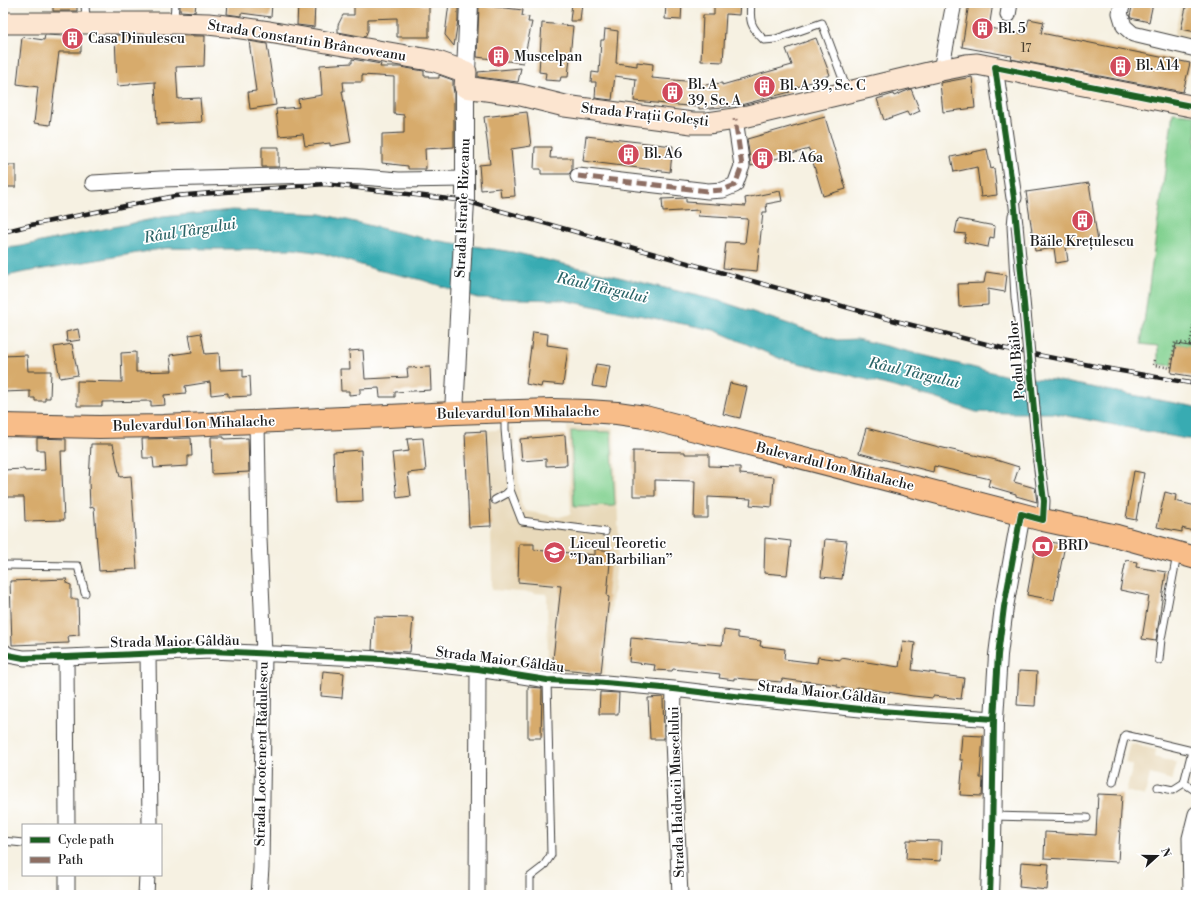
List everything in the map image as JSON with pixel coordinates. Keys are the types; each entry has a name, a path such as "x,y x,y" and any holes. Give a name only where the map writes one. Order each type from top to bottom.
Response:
{"highway":[{"name":"Bulevardul Ion Mihalache","path":"3,425 92,427 162,426 505,411 588,411 617,413 645,417 1043,520 1117,536 1187,555"}],"main road":[{"name":"Strada Constantin Brâncoveanu","path":"3,23 86,13 175,13 235,27 435,61 465,79"},
{"path":"941,70 978,64 1196,106"},
{"name":"Strada Frații Golești","path":"465,79 565,106 692,123 708,123 735,119 941,70"}],"street":[{"name":"Strada Istrate Rizeanu","path":"454,413 465,205 465,79 469,3"},
{"path":"941,70 954,3"},
{"path":"1123,3 1120,13 1124,26 1133,34 1196,49"},
{"path":"995,67 1014,198"},
{"path":"578,176 708,191 724,190 735,185 742,166 735,119"},
{"path":"93,183 161,179 316,175 399,180 465,179"},
{"name":"Podul Băilor","path":"1014,198 1044,501 1043,520"},
{"name":"Strada Locotenent Rădulescu","path":"257,422 259,538 264,653 261,860 259,895"},
{"path":"990,895 993,816 994,719 998,655 1004,607 1021,514"},
{"name":"Strada Maior Gâldău","path":"3,651 8,655 24,658 211,651 381,660 478,669 547,680 674,688 724,695 880,711 994,719"},
{"path":"148,653 150,824"},
{"path":"66,657 67,824"},
{"path":"477,895 478,669"},
{"name":"Strada Haiducii Muscelului","path":"674,688 673,742 680,895"},
{"path":"1191,895 1193,867 1190,838 1196,814"},
{"path":"66,895 67,876"},
{"path":"146,895 147,876"}],"lane":[{"path":"751,3 750,16 752,23 757,33 764,40 770,41 822,23 848,92"},
{"path":"1014,198 1011,226 1015,298 1020,336"},
{"path":"505,411 510,490 522,520 605,532"},
{"path":"496,500 510,490"},
{"path":"1159,660 1161,639 1187,555"},
{"path":"3,566 78,566 85,593"},
{"path":"530,895 530,877 543,867 551,855 547,680"},
{"path":"1113,782 1125,735 1192,751 1184,783 1173,790 1158,787"},
{"path":"1184,783 1196,791"},
{"path":"993,816 1087,818"},
{"path":"3,841 22,843"}],"path":[{"path":"1154,360 1153,365 1171,368 1175,342 1191,345 1196,311"}],"shaded area":[{"path":"1181,3 1196,3 1196,41 1174,36"},
{"name":"Liceul Teoretic ”Dan Barbilian”","path":"567,425 614,428 619,543 604,675 548,669 547,594 492,590 491,526 486,431 513,428 521,504 525,511 559,517 571,514"},
{"path":"1130,743 1156,750 1154,757 1177,763 1172,780 1150,774 1145,796 1126,791 1133,765 1125,763"}],"green space":[{"path":"1173,113 1196,115 1196,341 1195,347 1176,344 1172,366 1158,364 1158,346 1141,344"},
{"path":"571,431 611,432 615,506 574,507"}],"water":[{"name":"Râul Târgului","path":"232,210 321,214 427,239 513,252 720,301 837,340 857,339 1008,376 1054,380 1196,407 1196,439 1186,439 1053,413 976,412 935,398 781,359 714,330 562,300 477,298 422,280 377,270 322,253 293,249 167,248 3,277 3,248 16,247 163,217"}],"building":[{"path":"53,3 77,3 77,11 53,11"},
{"path":"180,3 196,3 195,12 180,11"},
{"path":"228,3 272,3 271,17 241,13 241,16 227,14"},
{"path":"298,3 315,3 314,27 297,25"},
{"path":"354,3 421,3 421,5 429,5 429,37 397,37 397,18 368,19 368,30 365,37 338,32 338,25 343,15 354,15"},
{"path":"449,3 458,3 458,20 454,46 445,35"},
{"path":"572,3 582,3 580,21 570,21"},
{"path":"666,3 682,3 681,20 665,19"},
{"path":"714,3 740,3 739,15 726,14 723,62 701,61 703,15 714,15"},
{"path":"969,3 993,3 989,28 1025,34 1029,19 1044,22 1041,33 1190,63 1183,92 1011,59 1012,56 962,47"},
{"path":"1133,3 1153,3 1149,22 1131,18 1130,16"},
{"path":"1187,3 1196,3 1196,32 1181,29"},
{"path":"479,5 523,10 522,16 529,17 528,22 532,22 523,63 477,57"},
{"path":"542,23 573,26 568,77 561,77 560,81 545,80 546,73 539,72"},
{"path":"605,29 618,31 616,63 637,66 637,62 653,64 652,78 696,82 696,86 722,83 722,85 792,65 786,49 816,38 830,75 789,90 790,92 737,106 699,109 699,107 634,101 636,79 615,76 612,100 595,98 596,82 591,82 592,72 599,73 601,40 604,40"},
{"path":"45,35 81,35 81,52 59,52 50,125 34,123 38,87 17,84 22,37 44,40"},
{"path":"115,35 205,36 204,66 176,67 178,99 200,98 202,122 157,124 155,82 117,86"},
{"path":"249,41 267,44 276,105 250,109 248,92 256,91"},
{"path":"352,59 381,64 380,67 400,67 424,71 424,76 429,76 429,78 439,78 439,75 453,80 454,147 425,149 426,169 408,169 408,166 382,163 382,134 404,133 404,115 394,114 394,77 362,75 362,82 343,82 344,91 342,91 351,142 330,146 330,143 305,146 303,134 279,136 276,109 299,107 298,99 322,95 320,65 352,63"},
{"path":"521,68 518,82 478,77 478,72"},
{"path":"972,77 975,108 943,112 940,83"},
{"path":"911,89 920,111 909,116 907,112 884,120 877,99 893,94 894,96"},
{"path":"527,112 531,146 511,149 515,196 501,197 500,188 481,190 479,165 490,164 484,117"},
{"name":"Bl. A6a","path":"825,117 846,189 823,196 809,149 751,166 747,139"},
{"name":"Bl. A6","path":"586,136 673,146 670,172 583,161"},
{"path":"262,147 279,147 279,167 262,167"},
{"path":"535,147 551,147 550,158 572,158 572,170 569,174 541,174 541,169 534,169"},
{"path":"987,149 991,169 994,168 997,195 981,197 977,167 954,172 951,157"},
{"path":"3,165 16,165 16,187 3,187"},
{"name":"Băile Krețulescu","path":"1089,183 1098,242 1066,247 1068,261 1056,263 1054,248 1035,251 1026,192"},
{"path":"780,191 782,201 766,204 767,212 763,212 757,271 723,268 726,242 745,243 748,219 698,216 699,210 663,212 662,199 686,198 686,202 746,206 745,198"},
{"path":"958,219 995,226 994,238 990,237 988,247 964,242 966,234 955,233"},
{"path":"986,272 1007,275 1005,292 988,289 988,305 959,307 958,284 984,283"},
{"path":"78,329 80,340 67,342 66,332"},
{"path":"533,332 548,334 547,345 568,348 563,385 542,383 541,387 526,384"},
{"path":"201,333 205,354 219,353 220,370 243,369 243,377 250,376 251,396 228,397 228,393 211,395 210,382 185,386 186,393 164,395 165,405 151,406 151,401 102,402 102,406 77,406 77,381 122,382 121,353 136,352 136,372 172,371 170,355 192,352 189,335"},
{"path":"72,344 78,375 60,378 54,347"},
{"path":"1176,344 1196,347 1196,377 1171,373"},
{"path":"363,350 365,379 408,377 407,368 430,367 431,390 395,392 395,397 380,397 379,388 360,389 360,394 349,395 349,391 341,391 340,369 350,369 349,351"},
{"path":"27,355 28,371 51,371 50,398 45,398 45,401 35,401 35,398 30,398 30,391 3,392 3,356"},
{"path":"596,364 610,366 606,388 592,386"},
{"path":"730,383 747,387 740,418 723,414"},
{"path":"866,428 1019,467 1014,482 1035,488 1037,502 988,486 990,479 934,466 933,472 859,453"},
{"path":"486,431 491,526 469,527 465,432"},
{"path":"565,435 567,465 546,466 546,459 522,461 520,439"},
{"path":"211,437 224,437 224,439 248,438 249,472 212,474"},
{"path":"37,438 66,439 66,451 61,451 64,520 25,521 24,497 3,497 3,470 45,470 44,450 37,450"},
{"path":"191,438 192,456 188,456 188,466 154,468 153,458 143,458 142,439"},
{"path":"423,438 426,471 408,473 411,496 397,498 392,453 409,451 407,439"},
{"path":"91,444 113,444 120,477 131,476 137,569 99,571 94,507 90,508 89,481"},
{"path":"361,450 363,501 335,502 333,452"},
{"path":"633,451 709,454 709,466 740,467 740,474 774,477 772,507 750,505 751,499 708,497 708,518 694,518 695,481 655,480 655,496 633,496"},
{"path":"1134,471 1144,473 1136,520 1126,518"},
{"path":"1165,492 1176,495 1175,501 1196,506 1196,532 1182,528 1182,532 1157,527"},
{"path":"765,538 791,541 787,575 764,573"},
{"path":"825,539 847,541 842,579 821,577"},
{"path":"1037,539 1065,545 1054,600 1027,595"},
{"path":"519,544 534,544 534,550 595,555 595,549 611,551 607,596 609,597 601,673 552,668 561,586 518,582"},
{"path":"1126,560 1137,562 1136,567 1166,572 1156,641 1142,639 1149,596 1120,590"},
{"path":"67,579 66,583 71,585 71,599 78,599 79,635 68,636 69,643 12,645 10,581"},
{"path":"374,617 413,618 410,652 372,650"},
{"path":"724,630 738,632 738,638 761,641 760,646 785,649 784,659 817,663 818,657 841,660 841,658 899,667 903,641 915,643 912,670 964,678 961,699 933,696 933,698 913,696 856,687 856,690 837,687 837,685 782,679 781,682 734,678 734,680 719,678 720,674 673,669 672,671 654,670 655,665 629,662 631,638 722,645"},
{"path":"323,671 344,673 342,698 321,696"},
{"path":"1019,671 1037,672 1035,706 1017,705"},
{"path":"528,687 542,688 541,738 528,738"},
{"path":"600,692 619,693 618,714 599,714"},
{"path":"663,697 664,739 650,739 648,698"},
{"path":"962,735 983,736 980,778 983,778 982,796 960,795 963,760 960,760"},
{"path":"1098,794 1122,795 1118,862 1044,858 1045,832 1096,835"},
{"path":"907,840 942,841 941,861 906,859"},
{"path":"1021,862 1049,864 1047,890 1019,887"}],"railway":[{"path":"3,232 175,196 325,184 465,201 896,321 1002,348 1196,384"}],"marked path":[{"path":"578,176 708,191 723,190 735,185 742,166 735,119"}],"cycle path":[{"path":"990,895 994,719 998,655 1004,607 1021,514 1043,520 1044,501 1014,198 995,67 1196,107"},
{"path":"3,651 8,655 24,658 211,651 381,659 478,669 547,680 594,682 880,711 994,719"}],"place":[{"name":"Bl. 5","path":"982,29"},
{"name":"Casa Dinulescu","path":"73,39"},
{"name":"Muscelpan","path":"498,57"},
{"name":"Bl. A14","path":"1121,66"},
{"name":"Bl. A 39, Sc. C","path":"764,86"},
{"name":"Bl. A 39, Sc. A","path":"673,93"},
{"name":"Bl. A6","path":"628,154"},
{"name":"Bl. A6a","path":"763,158"},
{"name":"Băile Krețulescu","path":"1082,220"},
{"name":"BRD","path":"1042,546"},
{"name":"Liceul Teoretic ”Dan Barbilian”","path":"555,552"}]}
